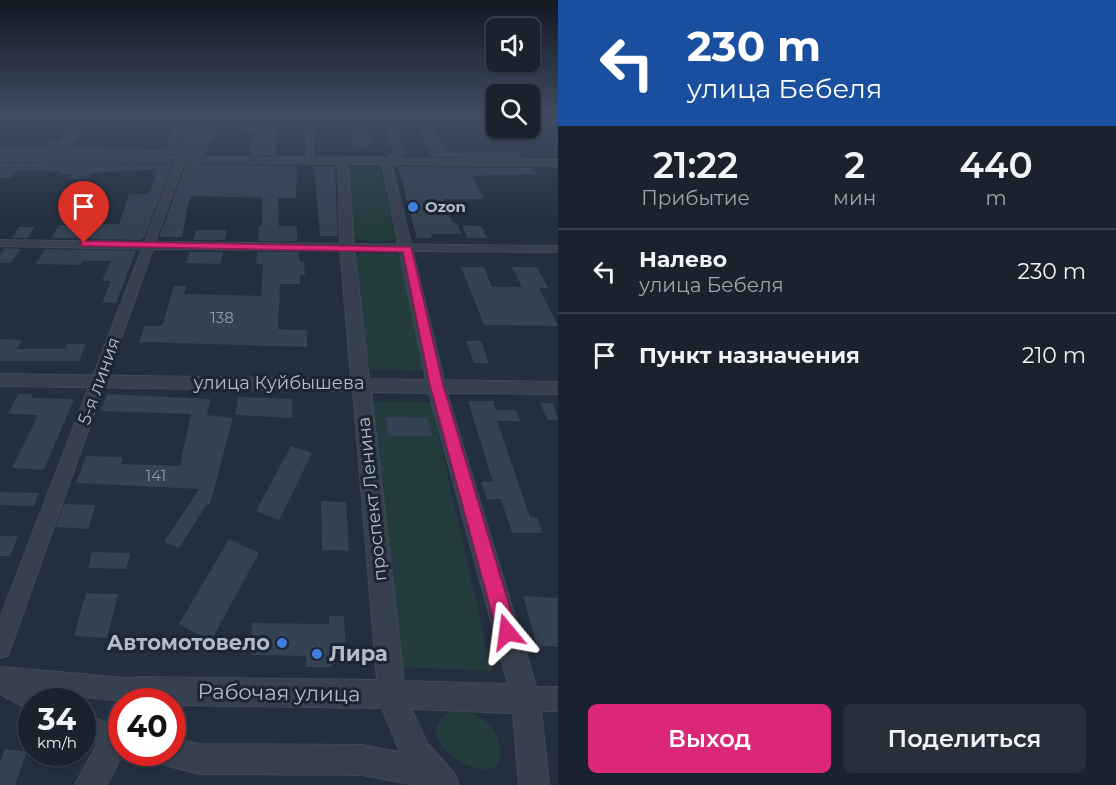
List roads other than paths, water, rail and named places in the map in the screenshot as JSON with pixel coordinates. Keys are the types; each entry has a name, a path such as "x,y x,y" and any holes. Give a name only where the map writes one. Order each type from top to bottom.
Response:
{"street":[{"name":"5-я линия","path":"0,647 99,381 147,244 183,152"},
{"path":"310,152 310,161"},
{"path":"399,152 394,161 387,165 436,385 526,699 534,785"},
{"path":"0,158 558,163"},
{"name":"проспект Ленина","path":"343,161 347,248 392,694 404,734 436,778"},
{"path":"0,243 558,249"},
{"name":"улица Куйбышева","path":"0,380 360,383 558,388"},
{"path":"0,680 18,690"},
{"name":"Рабочая улица","path":"0,680 108,693"},
{"name":"Рабочая улица","path":"186,696 392,694 558,699"},
{"path":"90,785 108,754"},
{"path":"186,756 199,759 362,760 436,778"}],"place":[{"name":"Ozon","path":"413,207"},
{"name":"Автомотовело","path":"282,643"},
{"name":"Лира","path":"317,654"}]}
